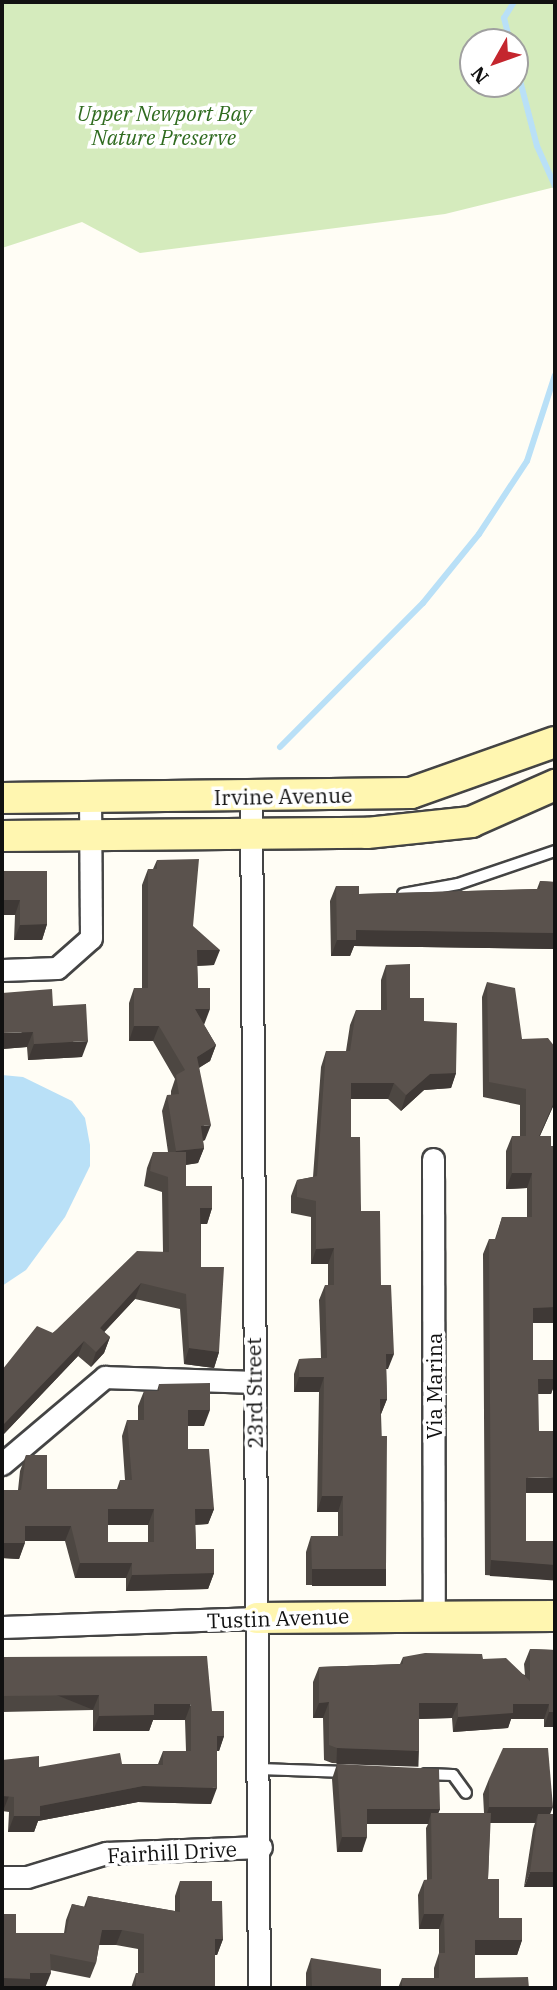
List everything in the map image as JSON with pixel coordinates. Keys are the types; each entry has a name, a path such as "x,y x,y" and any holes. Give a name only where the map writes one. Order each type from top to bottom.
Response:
{"main road":[{"name":"Irvine Avenue","path":"2,798 411,793 555,742"},
{"name":"Irvine Avenue","path":"2,836 253,838 471,822 555,785"},
{"name":"Tustin Avenue","path":"257,1618 434,1614 555,1616"}],"street":[{"path":"2,970 57,968 83,952 91,938 90,797"},
{"name":"23rd Street","path":"251,797 253,1382 261,1847 260,1988"},
{"name":"Via Marina","path":"433,1158 434,1614"},
{"path":"2,1464 104,1377 253,1382"},
{"name":"Tustin Avenue","path":"2,1627 257,1618"},
{"name":"Fairhill Drive","path":"2,1877 27,1877 106,1853 261,1847"}],"lane":[{"path":"403,894 458,884 555,851"},
{"path":"259,1769 366,1772"},
{"path":"405,1773 453,1775 466,1793"}],"green space":[{"name":"Upper Newport Bay Nature Preserve","path":"2,2 555,2 555,187 445,214 140,253 82,222 2,248"}],"water":[{"path":"2,1075 23,1077 72,1101 85,1118 90,1145 90,1166 65,1217 26,1270 2,1286"}],"building":[{"path":"199,859 193,926 220,950 197,950 198,988 210,988 210,1009 195,1009 216,1045 197,1057 211,1125 201,1126 204,1148 176,1151 167,1095 179,1094 176,1075 185,1070 159,1026 134,1026 134,988 148,988 148,869 157,869 157,860"},
{"path":"2,871 47,871 47,924 20,925 20,900 2,900"},
{"path":"540,881 555,882 555,933 356,930 356,940 337,940 336,886 359,886 359,894 540,889"},
{"path":"410,964 410,998 424,998 424,1021 457,1023 456,1073 430,1074 406,1095 394,1083 351,1083 351,1137 360,1137 361,1211 380,1211 381,1285 391,1285 394,1354 386,1354 387,1399 380,1399 381,1436 387,1436 386,1569 312,1569 311,1536 343,1536 343,1496 322,1496 324,1377 299,1377 299,1359 327,1358 325,1285 334,1285 334,1248 316,1249 316,1201 297,1197 297,1180 317,1176 326,1051 350,1051 356,1010 387,1010 386,965"},
{"path":"487,982 515,988 522,1039 548,1038 555,1047 555,1100 539,1136 551,1136 551,1146 555,1146 555,1307 533,1308 533,1360 555,1360 555,1379 538,1379 539,1431 555,1431 555,1477 526,1478 526,1541 555,1541 555,1565 491,1560 489,1239 496,1239 502,1217 532,1217 532,1173 512,1173 512,1136 526,1136 526,1089 489,1082"},
{"path":"52,989 53,1006 86,1004 88,1041 34,1044 33,1032 2,1033 2,993"},
{"path":"153,1152 186,1152 186,1186 212,1186 212,1208 200,1208 201,1267 224,1267 219,1352 189,1348 186,1294 141,1283 100,1328 110,1337 96,1352 84,1341 2,1426 2,1370 37,1326 53,1333 137,1251 169,1252 168,1177 150,1171"},
{"path":"210,1383 210,1410 188,1410 188,1449 209,1449 214,1509 195,1509 196,1549 214,1549 214,1573 132,1575 132,1563 80,1563 71,1526 25,1526 25,1543 2,1543 2,1490 21,1490 26,1455 47,1455 47,1489 120,1489 120,1480 132,1480 127,1420 144,1420 144,1391 159,1391 159,1384","holes":["108,1509 154,1509 154,1542 108,1542"]},
{"path":"530,1649 555,1650 555,1712 549,1712 549,1704 513,1704 513,1713 458,1717 458,1703 419,1703 419,1751 337,1748 329,1745 329,1702 319,1703 319,1667 403,1664 403,1657 425,1653 482,1654 483,1659 506,1658 530,1681"},
{"path":"207,1656 212,1711 224,1711 224,1736 217,1736 217,1788 143,1786 40,1806 40,1816 14,1816 14,1797 2,1796 2,1760 39,1756 39,1767 120,1753 122,1764 163,1765 163,1751 191,1751 191,1704 154,1704 154,1715 99,1716 99,1695 2,1696 2,1657"},
{"path":"503,1748 548,1748 553,1807 489,1807 489,1779"},
{"path":"337,1764 439,1769 440,1809 367,1809 367,1837 342,1837"},
{"path":"431,1813 491,1813 488,1879 499,1879 499,1918 522,1918 522,1940 475,1940 475,1978 528,1977 529,1988 402,1988 402,1978 439,1978 439,1953 445,1953 444,1914 424,1914 424,1880 432,1879"},
{"path":"538,1814 555,1814 555,1872 530,1872"},
{"path":"180,1881 212,1881 212,1901 222,1901 223,1939 215,1939 215,1988 136,1988 136,1973 144,1973 144,1934 122,1930 102,1930 96,1963 50,1954 51,1973 30,1973 30,1979 2,1978 2,1914 16,1914 16,1933 66,1933 72,1904 86,1907 88,1896 180,1912"},
{"path":"311,1958 381,1969 381,1988 312,1988"}],"waterway":[{"path":"506,28 504,18 514,2"},
{"path":"525,98 537,146 555,186"},
{"path":"280,747 423,603 479,534 527,461 555,375"}]}
